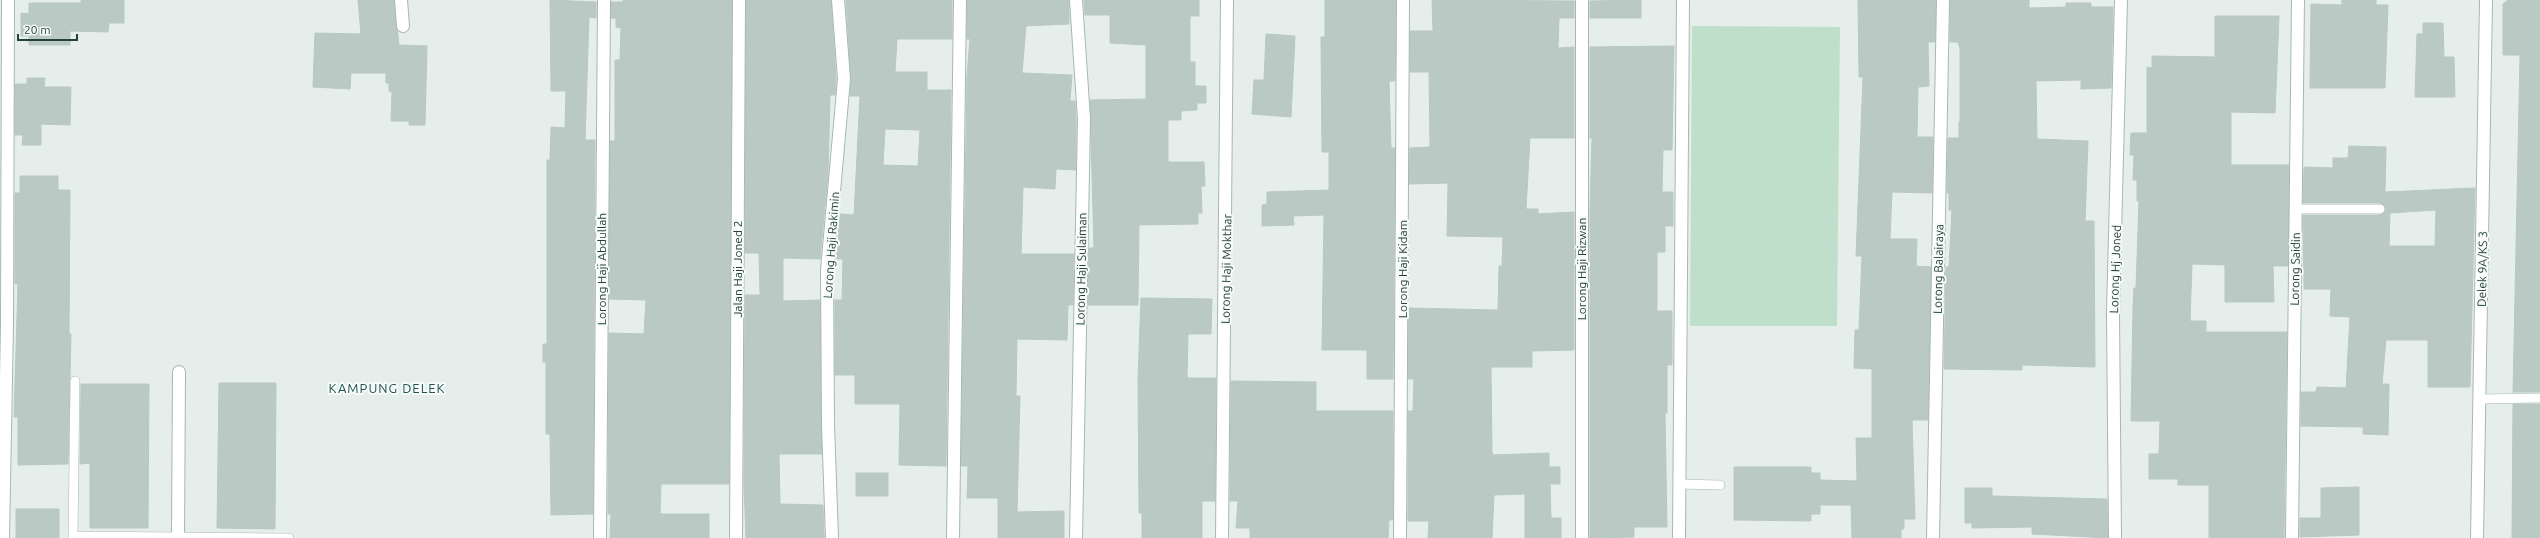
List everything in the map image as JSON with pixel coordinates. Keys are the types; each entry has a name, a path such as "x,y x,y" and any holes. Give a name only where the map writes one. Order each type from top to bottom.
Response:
{"street":[{"path":"4,538 8,325 8,0"},
{"path":"401,0 403,26"},
{"name":"Lorong Haji Abdullah","path":"600,538 604,0"},
{"name":"Jalan Haji Joned 2","path":"736,538 739,0"},
{"name":"Lorong Haji Rakimin","path":"832,538 828,424 827,270 844,78 838,0"},
{"path":"954,538 960,0"},
{"name":"Lorong Haji Sulaiman","path":"1076,0 1084,119 1076,538"},
{"name":"Lorong Haji Mokthar","path":"1222,538 1227,0"},
{"name":"Lorong Haji Kidam","path":"1400,538 1404,0"},
{"name":"Lorong Haji Rizwan","path":"1582,0 1582,538"},
{"path":"1679,538 1683,0"},
{"name":"Lorong Balairaya","path":"1933,538 1943,0"},
{"name":"Lorong Hj Joned","path":"2115,538 2113,313 2121,0"},
{"name":"Lorong Saidin","path":"2292,538 2298,0"},
{"name":"Delek 9A/KS 3","path":"2477,538 2486,0"},
{"path":"178,538 180,372"}],"lane":[{"path":"2295,209 2380,209"},
{"path":"75,381 73,537 289,538"},
{"path":"2480,399 2540,398"},
{"path":"1679,484 1720,485"}],"green space":[{"path":"1692,26 1840,27 1837,326 1690,326"}],"building":[{"path":"81,0 124,0 124,23 109,23 108,32 70,31 70,45 29,45 29,36 21,36 21,13 29,14 29,3 81,3"},
{"path":"358,0 394,0 399,45 427,46 425,125 409,125 409,121 391,121 392,92 389,91 389,83 386,83 386,73 351,73 350,89 313,87 315,33 361,34"},
{"path":"550,0 596,2 596,18 589,17 585,140 595,140 593,514 551,515 550,434 546,434 546,362 543,362 543,344 547,344 547,160 550,160 551,127 565,128 566,91 551,91"},
{"path":"623,0 732,0 729,484 661,484 660,514 709,514 709,538 610,538 611,514 608,514 609,333 644,334 646,300 609,299 610,141 615,141 615,60 620,60 621,28 616,27 616,18 611,18 611,2 623,2"},
{"path":"746,0 831,0 836,79 835,95 830,95 828,173 820,259 783,258 783,301 820,300 822,454 779,454 780,504 823,505 824,538 746,538 744,485 745,295 760,295 759,253 745,253"},
{"path":"846,0 952,0 952,39 897,39 895,72 927,72 927,90 951,90 946,466 899,465 900,404 855,404 855,375 835,375 835,300 842,300 843,259 836,259 840,214 854,215 860,96 850,96 851,78","holes":["885,129 920,130 918,166 883,165"]},
{"path":"967,0 1069,0 1069,24 1026,26 1022,73 1072,75 1070,101 1075,101 1076,170 1056,169 1055,189 1023,187 1021,254 1074,254 1073,305 1068,305 1067,340 1017,339 1016,396 1020,396 1017,512 1064,511 1064,538 998,538 998,498 967,498 968,466 961,466 967,76 970,39 967,39"},
{"path":"1084,0 1199,0 1199,16 1190,16 1190,62 1195,62 1195,86 1206,86 1206,103 1197,103 1197,110 1181,111 1181,120 1168,120 1168,162 1204,162 1205,186 1201,186 1202,213 1198,213 1198,224 1139,225 1138,305 1088,305 1089,248 1094,248 1090,100 1146,99 1146,45 1110,43 1110,15 1085,15"},
{"path":"1325,0 1396,0 1395,81 1389,81 1391,148 1395,148 1393,379 1367,379 1367,350 1322,350 1324,215 1293,216 1294,225 1262,226 1262,205 1267,204 1267,192 1329,190 1329,152 1322,152 1321,37 1325,37"},
{"path":"1432,0 1574,1 1574,18 1559,18 1558,48 1574,47 1574,138 1530,138 1526,209 1538,209 1538,214 1574,212 1574,350 1532,351 1532,367 1491,367 1493,455 1549,453 1549,467 1560,467 1560,484 1550,484 1551,518 1561,518 1561,538 1525,538 1525,494 1494,495 1492,538 1428,538 1429,521 1408,521 1408,411 1413,411 1414,379 1408,379 1409,308 1498,310 1499,266 1502,266 1503,237 1447,236 1448,183 1409,184 1410,148 1430,147 1429,72 1410,72 1410,31 1433,31"},
{"path":"1641,0 1641,18 1590,18 1590,1"},
{"path":"1858,0 1936,0 1935,42 1928,42 1929,86 1918,87 1917,137 1933,137 1932,193 1892,192 1890,239 1917,239 1916,266 1931,267 1928,420 1912,420 1915,519 1904,519 1904,529 1901,529 1901,538 1852,538 1851,505 1820,505 1820,514 1811,514 1811,521 1734,520 1734,467 1811,467 1811,473 1820,473 1820,480 1857,481 1856,438 1872,438 1872,369 1854,368 1855,330 1859,330 1862,256 1856,256 1863,77 1859,77"},
{"path":"1950,0 2029,0 2029,8 2066,7 2066,3 2091,3 2091,7 2113,7 2111,88 2081,89 2081,80 2036,81 2037,139 2088,141 2085,221 2094,221 2095,367 2022,365 2022,370 1944,369 1946,267 1949,267 1952,210 1949,210 1949,193 1947,193 1948,138 1959,138 1960,122 1960,49 1958,42 1950,42"},
{"path":"2342,0 2376,0 2376,5 2388,5 2385,88 2310,88 2311,4 2342,5"},
{"path":"2508,0 2540,0 2540,392 2513,392 2520,55 2503,55 2503,4"},
{"path":"2215,16 2279,16 2275,113 2231,112 2231,165 2289,165 2288,266 2273,266 2274,302 2225,302 2225,265 2192,264 2190,321 2206,321 2206,332 2287,332 2284,538 2209,538 2209,485 2178,485 2178,479 2149,479 2149,454 2159,454 2160,421 2131,421 2133,308 2134,288 2136,288 2139,201 2137,201 2137,180 2133,180 2134,155 2130,155 2131,133 2147,133 2147,67 2152,68 2152,56 2215,57"},
{"path":"2423,23 2443,23 2444,57 2454,57 2455,97 2415,97 2417,34 2423,34"},
{"path":"1266,34 1295,36 1291,117 1252,114 1254,80 1264,80"},
{"path":"1674,46 1672,150 1663,150 1662,192 1673,192 1673,226 1665,226 1665,252 1657,252 1657,311 1672,311 1672,365 1667,365 1667,413 1665,413 1667,527 1634,527 1634,537 1590,538 1590,211 1592,138 1590,138 1590,47"},
{"path":"27,78 45,78 44,87 71,87 70,125 41,124 41,145 22,145 23,135 15,135 15,84 27,84"},
{"path":"2349,146 2386,147 2385,192 2475,188 2470,387 2428,387 2428,340 2386,340 2382,384 2389,384 2388,435 2363,434 2363,427 2301,426 2301,392 2316,392 2317,387 2346,388 2350,317 2330,316 2331,289 2304,289 2303,215 2380,215 2386,209 2385,206 2380,203 2303,203 2304,167 2333,168 2333,158 2348,158","holes":["2436,210 2435,246 2389,246 2390,213"]},
{"path":"20,176 58,176 58,190 70,190 69,334 71,334 68,464 18,465 18,417 14,417 18,284 15,284 15,193 20,193"},
{"path":"1141,298 1212,299 1211,334 1188,334 1187,378 1216,378 1215,501 1202,501 1202,538 1142,538 1142,513 1139,513 1138,379"},
{"path":"1231,381 1316,382 1316,411 1393,411 1393,520 1389,520 1388,538 1250,538 1250,528 1236,528 1238,501 1230,501"},
{"path":"219,383 276,383 275,529 217,528"},
{"path":"81,384 149,384 148,528 90,528 90,463 80,464"},
{"path":"2513,404 2540,404 2540,538 2512,538"},
{"path":"856,473 888,473 888,496 856,496"},
{"path":"2359,487 2359,535 2300,537 2300,518 2321,518 2321,488"},
{"path":"1965,488 1992,488 1992,496 2107,499 2108,538 2032,534 2032,527 1972,528 1972,523 1965,523"},
{"path":"16,509 59,509 59,538 16,538"}],"district":[{"name":"KAMPUNG DELEK","path":"387,388"}]}
